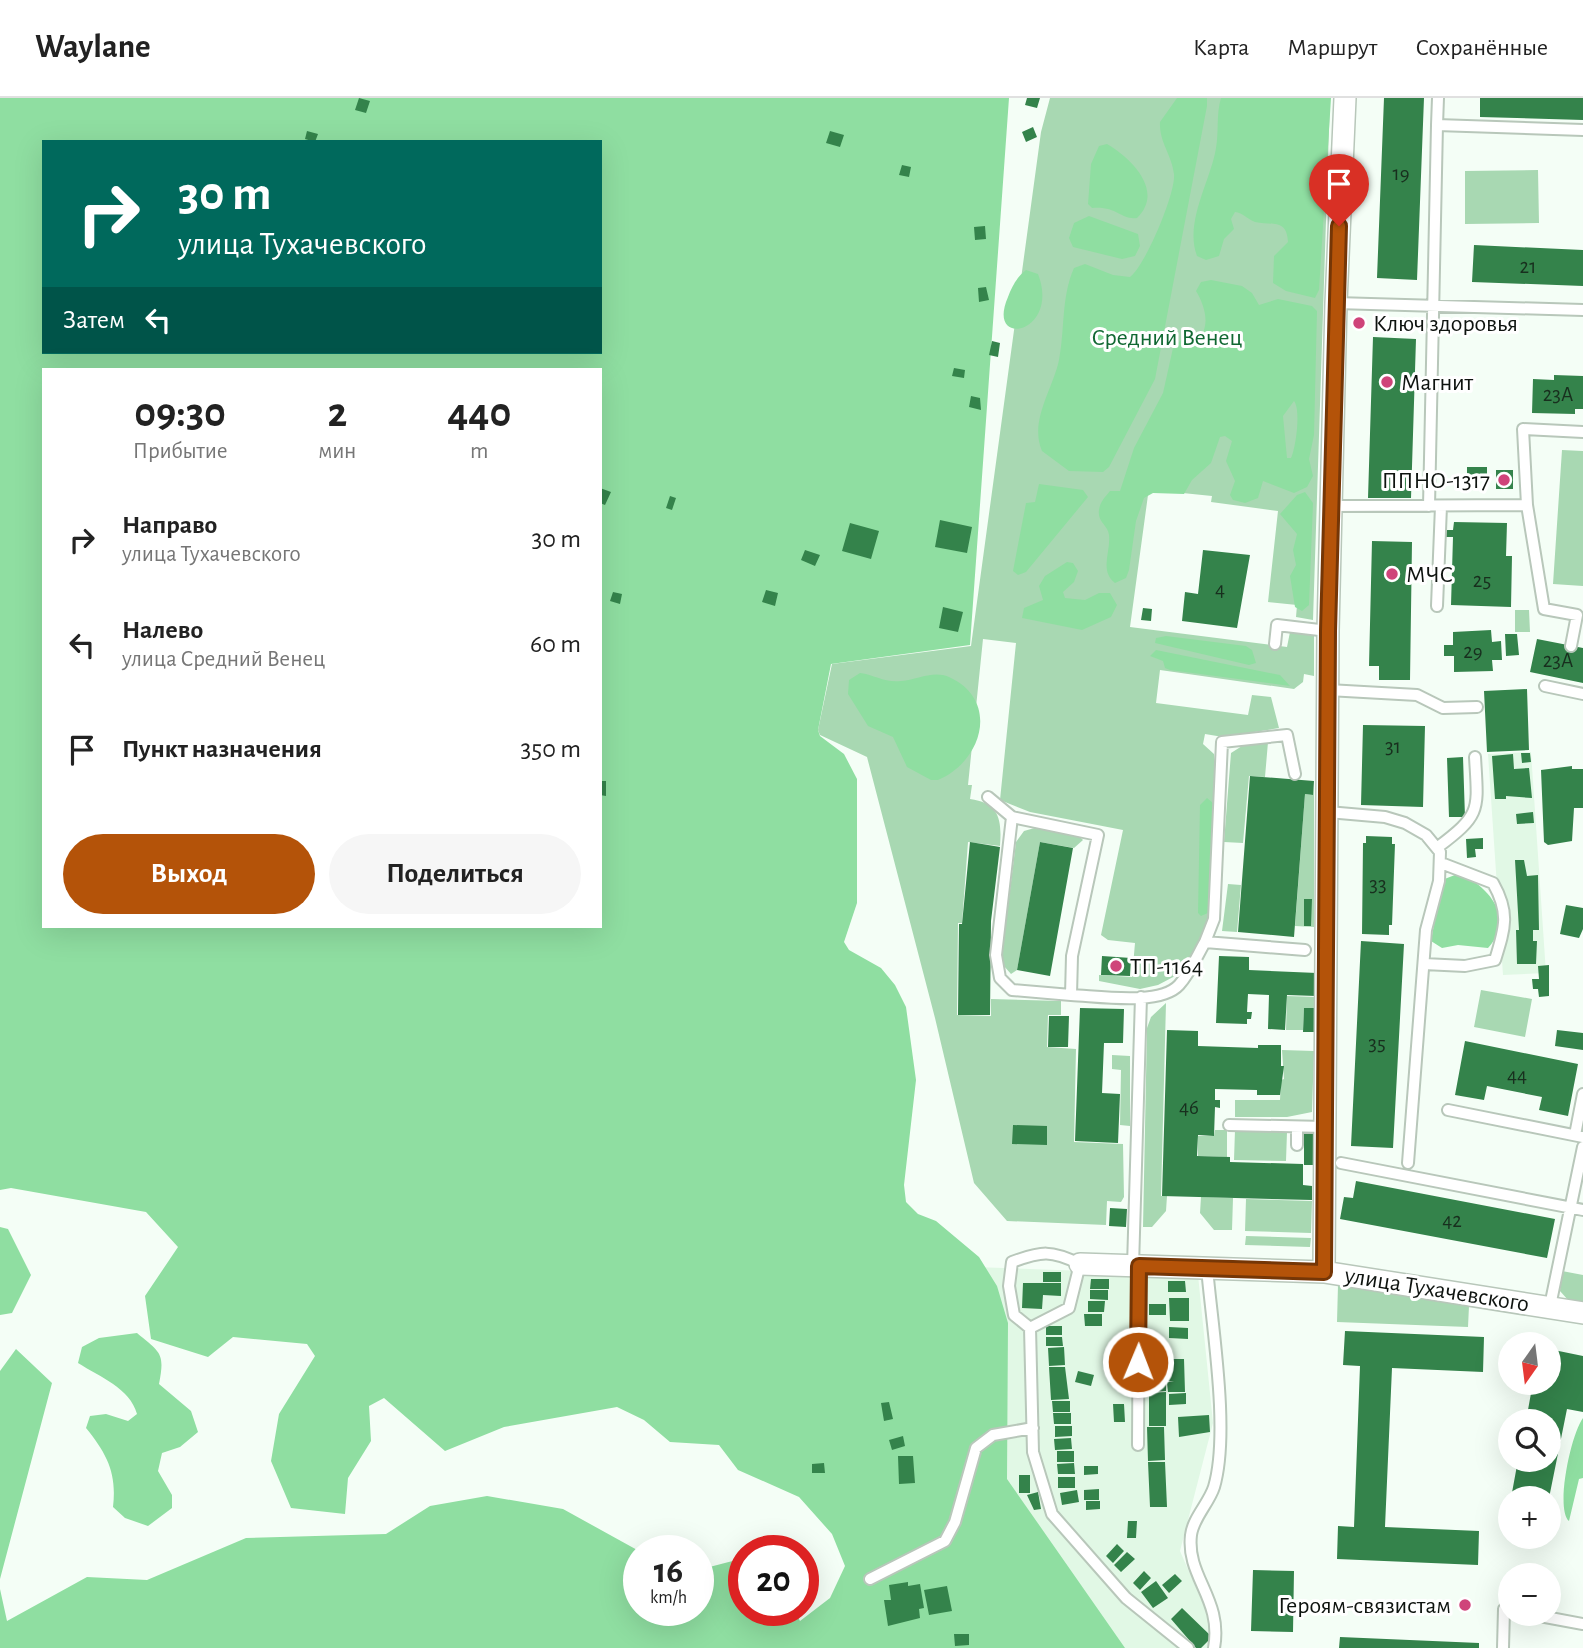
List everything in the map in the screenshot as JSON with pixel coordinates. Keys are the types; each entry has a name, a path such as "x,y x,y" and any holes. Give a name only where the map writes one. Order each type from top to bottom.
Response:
{"street":[{"path":"1324,1272 1328,631 1336,303 1345,98"},
{"name":"улица Тухачевского","path":"1080,1264 1324,1272 1583,1313"}],"lane":[{"path":"1437,606 1433,306 1438,98"},
{"path":"1437,125 1583,130"},
{"path":"1336,303 1583,310"},
{"path":"1571,646 1580,615 1545,609 1527,505 1523,429 1583,432"},
{"path":"1331,506 1527,505"},
{"path":"1275,644 1278,625 1328,631"},
{"path":"1545,686 1563,684 1583,694"},
{"path":"1328,690 1417,695 1443,708 1478,707"},
{"path":"1012,817 996,955 1000,978 1012,990 1141,997 1167,994 1179,986 1205,942 1214,919 1222,742 1287,735 1295,774"},
{"path":"1438,847 1465,826 1477,806 1475,757"},
{"path":"988,797 1012,817 1098,835 1072,956 1071,995"},
{"path":"1328,812 1385,817 1426,835 1438,847 1441,863 1426,930 1408,1163"},
{"path":"1424,964 1465,966 1495,960 1505,930 1504,903 1493,883 1441,863"},
{"path":"1205,942 1305,950"},
{"path":"1138,1445 1136,1266 1141,997"},
{"path":"1448,1110 1579,1136 1583,1094"},
{"path":"1229,1125 1325,1127"},
{"path":"1297,1127 1297,1145"},
{"path":"1550,1306 1583,1147"},
{"path":"1341,1163 1583,1210"},
{"path":"1030,1328 1069,1308 1080,1264 1058,1254 1038,1252 1013,1262 1009,1286 1014,1315 1030,1328 1033,1452 1052,1514 1126,1598 1188,1648"},
{"path":"1207,1268 1218,1388 1219,1444 1214,1487 1191,1533 1193,1563 1214,1608 1214,1648"},
{"path":"870,1579 945,1541 955,1522 976,1448 993,1435 1033,1428"},
{"path":"1561,1620 1583,1624"},
{"path":"1503,1648 1504,1626"}],"shaded area":[{"path":"1531,752 1546,973 1503,975 1488,754"},
{"path":"974,1267 1198,1275 1213,1423 1180,1551 1212,1624 1207,1648 1121,1648 985,1484"}],"green space":[{"path":"0,98 1009,98 970,645 831,664 818,730 820,736 844,754 857,779 857,903 844,942 849,950 881,968 895,985 906,1007 916,1080 904,1185 906,1202 918,1214 936,1221 979,1257 997,1286 1008,1323 1007,1479 1125,1648 0,1648 0,1589 7,1621 87,1577 147,1580 246,1538 386,1534 430,1506 487,1496 563,1509 623,1542 623,1626 714,1626 714,1566 728,1562 728,1626 819,1626 819,1606 830,1598 845,1566 832,1534 799,1497 738,1470 719,1445 670,1442 644,1420 617,1407 504,1427 445,1451 384,1398 369,1406 371,1441 348,1478 345,1514 291,1508 271,1461 279,1414 315,1356 307,1344 233,1337 208,1357 151,1339 145,1296 178,1247 146,1212 11,1188 0,1190"},
{"name":"Средний Венец","path":"1050,98 1330,98 1313,620 1296,617 1297,605 1268,602 1278,511 1211,502 1212,496 1143,489 1143,494 1148,495 1130,627 1287,647 1290,632 1314,635 1314,676 1304,674 1303,682 1294,689 1160,670 1156,703 1248,715 1252,695 1271,697 1279,728 1223,737 1205,734 1203,744 1214,754 1216,769 1209,920 1187,964 1177,975 1158,985 1140,989 1099,981 1099,975 1132,977 1135,943 1108,940 1101,935 1123,830 1030,812 1000,800 1016,643 983,639 968,785 972,785 970,799 987,804 997,814 1000,846 968,842 962,923 958,923 957,1015 991,1016 991,999 1061,1001 1061,1015 1048,1015 1047,1047 1076,1049 1074,1142 1123,1144 1124,1197 1121,1202 1107,1201 1106,1225 1007,1221 974,1183 935,1018 867,757 820,735 818,730 832,664 971,646 1041,132"},
{"path":"1177,98 1207,98 1207,106 1155,379 1109,467 1103,472 1069,471 1042,451 1038,428 1059,360 1070,279 1074,268 1085,264 1113,275 1130,277 1143,259 1165,212 1173,183 1173,167 1161,136 1160,122"},
{"path":"1221,98 1331,98 1319,290 1315,298 1286,291 1273,283 1274,256 1288,242 1285,229 1281,226 1255,222 1235,212 1231,219 1234,229 1224,239 1219,256 1206,260 1197,256 1194,243 1196,215 1216,148"},
{"path":"1107,144 1126,158 1142,176 1148,197 1145,208 1137,218 1126,217 1108,209 1092,208 1088,204 1091,164 1099,146"},
{"path":"1538,170 1539,223 1465,224 1465,171"},
{"path":"1089,216 1138,234 1140,246 1135,256 1122,259 1073,247 1069,238 1074,223"},
{"path":"1026,270 1038,274 1042,294 1040,310 1033,321 1023,328 1013,329 1006,324 1004,314 1013,285"},
{"path":"1211,280 1242,286 1252,293 1259,305 1278,299 1312,306 1317,311 1314,435 1309,459 1313,476 1307,487 1294,493 1263,481 1258,498 1245,503 1233,500 1230,495 1235,481 1226,461 1232,441 1225,436 1220,437 1211,463 1192,480 1184,494 1153,493 1144,498 1136,521 1129,570 1126,578 1115,583 1108,573 1109,535 1100,518 1100,507 1110,491 1120,491 1134,448 1163,393 1173,348 1182,339 1198,340 1202,334 1205,316 1196,291 1201,282","holes":["1294,401 1296,438 1291,458 1287,458 1283,416"]},
{"path":"1562,450 1583,451 1583,586 1553,584"},
{"path":"1039,484 1083,490 1088,497 1026,572 1018,575 1013,571 1026,503 1035,502"},
{"path":"1305,492 1313,503 1309,605 1302,611 1295,607 1290,576 1296,565 1293,550 1297,534 1280,514 1297,495"},
{"path":"1067,562 1073,563 1078,571 1074,582 1063,592 1065,598 1085,600 1099,593 1110,593 1117,605 1111,617 1082,630 1022,618 1024,608 1043,600 1039,586 1045,576"},
{"path":"1515,610 1529,610 1530,632 1515,632"},
{"path":"1166,636 1246,646 1252,650 1256,663 1249,665 1155,643 1156,638"},
{"path":"1156,650 1280,675 1290,686 1170,670 1165,668 1163,661 1150,656"},
{"path":"860,673 895,681 943,675 965,687 975,700 980,715 975,745 966,759 938,780 931,780 907,767 893,737 868,726 848,694 849,680"},
{"path":"1268,742 1265,777 1249,776 1243,843 1224,842 1231,753 1242,746"},
{"path":"1314,781 1314,927 1295,926 1305,794 1313,795"},
{"path":"1207,798 1213,803 1210,912 1201,916 1198,913 1200,805"},
{"path":"1038,827 1079,836 1083,840 1074,848 1040,842 1017,970 1011,974 1003,965 1002,954 1016,842 1024,831"},
{"path":"1460,873 1489,895 1499,914 1496,936 1488,948 1458,945 1442,948 1431,941 1442,880"},
{"path":"1228,884 1241,885 1237,932 1222,931"},
{"path":"1481,990 1532,999 1525,1037 1474,1027"},
{"path":"1287,996 1316,997 1316,1008 1304,1008 1303,1030 1286,1030"},
{"path":"1166,1003 1161,1196 1167,1196 1166,1211 1152,1227 1143,1227 1147,1028 1151,1017"},
{"path":"1282,1050 1314,1051 1312,1112 1287,1117 1235,1117 1235,1100 1280,1100 1281,1080 1284,1079"},
{"path":"1112,1055 1130,1056 1130,1126 1120,1125 1121,1070 1112,1069"},
{"path":"1215,1130 1227,1130 1227,1157 1198,1156 1198,1136 1214,1136"},
{"path":"1235,1130 1287,1132 1286,1161 1234,1160"},
{"path":"1201,1197 1233,1198 1232,1230 1214,1230 1200,1213"},
{"path":"1246,1199 1312,1201 1311,1233 1245,1231"},
{"path":"0,1227 8,1229 31,1275 12,1313 0,1315"},
{"path":"1246,1236 1311,1238 1310,1247 1245,1245"},
{"path":"1562,1271 1583,1275 1583,1307 1568,1300 1560,1291"},
{"path":"1338,1285 1469,1306 1468,1327 1337,1322"},
{"path":"137,1333 159,1354 159,1384 191,1411 198,1432 180,1447 162,1453 158,1471 172,1495 172,1508 148,1526 125,1518 113,1507 113,1484 109,1464 86,1428 90,1416 106,1414 128,1421 137,1414 121,1390 78,1363 82,1347 99,1338"},
{"path":"16,1349 52,1383 0,1579 0,1371"},
{"path":"1583,1418 1583,1478 1579,1479 1569,1521 1564,1502 1566,1471 1574,1439"}],"building":[{"path":"359,98 370,101 366,113 355,110"},
{"path":"1027,98 1040,98 1037,108 1025,105"},
{"path":"1384,98 1424,98 1417,280 1377,278"},
{"path":"1480,98 1583,98 1583,120 1480,117"},
{"path":"1033,127 1037,137 1026,142 1022,132"},
{"path":"307,131 318,134 316,140 305,139"},
{"path":"830,131 844,135 840,147 826,143"},
{"path":"902,165 911,167 909,177 899,175"},
{"path":"985,226 986,239 975,240 974,227"},
{"path":"1474,245 1583,250 1583,286 1472,282"},
{"path":"986,287 989,300 979,302 978,288"},
{"path":"1373,337 1416,339 1411,498 1368,498"},
{"path":"992,341 1000,343 998,357 989,355"},
{"path":"954,368 965,370 964,378 952,376"},
{"path":"1554,375 1583,376 1583,409 1575,409 1575,414 1532,413 1533,379 1554,380"},
{"path":"971,396 980,398 981,410 969,407"},
{"path":"1467,467 1487,467 1487,480 1467,480"},
{"name":"ППНО-1317","path":"1496,470 1513,470 1513,489 1496,489"},
{"path":"602,489 611,492 605,505 602,504"},
{"path":"670,496 676,498 672,510 666,508"},
{"path":"940,520 972,527 967,553 935,547"},
{"path":"1454,522 1507,523 1506,556 1512,556 1511,607 1451,605 1453,537 1445,537 1445,530 1453,530"},
{"path":"850,523 879,531 871,559 842,551"},
{"name":"МЧС","path":"1372,541 1412,542 1410,680 1379,680 1379,666 1369,666"},
{"path":"805,550 820,555 815,566 801,560"},
{"path":"1203,550 1250,555 1237,628 1182,621 1185,592 1198,594"},
{"path":"766,590 778,593 775,606 762,602"},
{"path":"613,592 622,594 620,604 610,601"},
{"path":"943,607 963,612 958,632 939,628"},
{"path":"1143,608 1152,609 1151,621 1141,620"},
{"path":"1491,630 1492,642 1501,641 1502,660 1492,660 1493,671 1454,672 1454,656 1444,656 1444,645 1453,645 1453,632"},
{"path":"1505,634 1517,634 1519,655 1506,656"},
{"path":"1537,639 1583,648 1583,683 1530,672"},
{"path":"1527,689 1529,750 1487,752 1484,691"},
{"path":"1363,725 1425,726 1423,807 1361,805"},
{"path":"1521,753 1530,753 1531,762 1522,763"},
{"path":"1513,754 1514,769 1529,768 1532,798 1506,796 1506,799 1495,799 1492,756"},
{"path":"1463,757 1465,817 1449,817 1447,758"},
{"path":"1572,766 1572,769 1583,769 1583,808 1574,808 1572,841 1548,845 1544,842 1541,770"},
{"path":"1250,776 1314,781 1313,795 1305,794 1294,937 1238,932"},
{"path":"602,781 606,781 606,796 602,795"},
{"path":"1533,812 1534,823 1517,824 1516,814"},
{"path":"1366,836 1392,837 1392,844 1395,844 1392,925 1389,925 1389,935 1362,934 1363,843 1366,843"},
{"path":"1483,838 1483,849 1475,849 1476,857 1467,858 1466,839"},
{"path":"970,842 1000,847 991,921 990,1015 958,1015 959,924 962,924"},
{"path":"1040,842 1073,848 1050,976 1017,970"},
{"path":"1515,860 1524,860 1527,876 1538,875 1539,930 1533,930 1533,941 1537,941 1536,964 1517,964 1516,930 1519,930"},
{"path":"1304,899 1312,899 1311,926 1304,926"},
{"path":"1566,905 1583,908 1583,929 1579,938 1560,934"},
{"path":"1361,941 1404,944 1393,1148 1351,1146"},
{"name":"ТП-1164","path":"1102,956 1131,958 1130,976 1101,975"},
{"path":"1219,956 1249,957 1249,970 1317,973 1316,996 1287,995 1285,1030 1268,1029 1269,995 1248,994 1247,1012 1252,1012 1247,1024 1216,1023"},
{"path":"1549,965 1549,996 1539,997 1538,989 1533,989 1532,979 1539,979 1538,966"},
{"path":"1080,1008 1124,1009 1123,1043 1104,1043 1102,1093 1120,1094 1118,1143 1075,1141"},
{"path":"1304,1008 1315,1008 1315,1032 1303,1032"},
{"path":"1049,1016 1069,1016 1068,1047 1048,1047"},
{"path":"1167,1030 1198,1031 1198,1046 1258,1048 1258,1045 1281,1045 1281,1066 1284,1066 1280,1095 1257,1095 1257,1090 1215,1089 1215,1100 1220,1100 1220,1108 1215,1107 1214,1136 1198,1135 1197,1156 1230,1157 1230,1162 1303,1164 1303,1185 1312,1186 1312,1200 1162,1196"},
{"path":"1557,1030 1583,1033 1583,1050 1555,1046"},
{"path":"1465,1041 1578,1064 1568,1116 1539,1110 1542,1097 1487,1086 1484,1100 1455,1095"},
{"path":"1013,1125 1047,1126 1047,1145 1012,1144"},
{"path":"1304,1133 1313,1133 1313,1165 1304,1165"},
{"path":"1356,1181 1555,1219 1547,1258 1340,1219 1344,1197 1353,1198"},
{"path":"1110,1208 1127,1209 1126,1227 1109,1226"},
{"path":"1043,1272 1061,1272 1061,1282 1043,1282"},
{"path":"1091,1279 1109,1279 1109,1289 1090,1289"},
{"path":"1168,1281 1185,1281 1186,1292 1168,1292"},
{"path":"1023,1283 1061,1283 1061,1296 1043,1295 1042,1309 1022,1308"},
{"path":"1090,1290 1108,1290 1108,1300 1090,1299"},
{"path":"1169,1298 1189,1298 1189,1321 1170,1321"},
{"path":"1088,1301 1105,1301 1104,1312 1088,1312"},
{"path":"1149,1304 1166,1304 1166,1315 1149,1315"},
{"path":"1084,1314 1102,1314 1102,1326 1085,1326"},
{"path":"1046,1326 1062,1326 1062,1335 1046,1335"},
{"path":"1169,1327 1188,1328 1188,1339 1169,1338"},
{"path":"1345,1331 1484,1337 1483,1372 1392,1368 1385,1527 1479,1531 1478,1565 1337,1559 1338,1526 1354,1527 1360,1366 1343,1365"},
{"path":"1046,1337 1062,1337 1063,1346 1046,1346"},
{"path":"1064,1347 1065,1365 1049,1366 1048,1348"},
{"path":"1149,1348 1166,1348 1167,1359 1149,1359"},
{"path":"1561,1351 1583,1356 1583,1412 1567,1409 1561,1439 1561,1409 1528,1409 1531,1395 1561,1395"},
{"path":"1167,1359 1184,1359 1185,1392 1168,1392 1167,1382 1174,1382 1168,1381"},
{"path":"1149,1360 1166,1360 1167,1371 1149,1371"},
{"path":"1049,1367 1065,1367 1069,1399 1051,1400"},
{"path":"1078,1371 1094,1375 1091,1386 1075,1382"},
{"path":"1149,1373 1166,1373 1166,1381 1150,1382"},
{"path":"1150,1383 1166,1383 1166,1391 1150,1392"},
{"path":"1166,1392 1166,1426 1149,1426 1149,1393"},
{"path":"1186,1393 1186,1404 1169,1405 1169,1394"},
{"path":"1052,1401 1070,1401 1070,1412 1053,1412"},
{"path":"889,1402 893,1419 884,1421 881,1403"},
{"path":"1113,1404 1124,1404 1125,1422 1114,1422"},
{"path":"1053,1413 1071,1413 1071,1424 1054,1424"},
{"path":"1209,1415 1210,1432 1179,1437 1178,1417"},
{"path":"1055,1426 1072,1426 1072,1436 1055,1437"},
{"path":"1147,1427 1164,1427 1165,1460 1148,1461"},
{"path":"903,1436 905,1446 892,1450 889,1440"},
{"path":"1071,1438 1072,1449 1055,1450 1054,1439"},
{"path":"1057,1451 1074,1451 1074,1462 1057,1462"},
{"path":"898,1456 913,1456 915,1483 899,1484"},
{"path":"1148,1462 1165,1462 1167,1507 1150,1507"},
{"path":"824,1463 825,1473 812,1473 812,1464"},
{"path":"1074,1463 1075,1474 1058,1474 1057,1464"},
{"path":"1084,1466 1098,1466 1098,1474 1084,1475"},
{"path":"1516,1472 1554,1472 1551,1486 1513,1486"},
{"path":"1019,1475 1030,1475 1030,1493 1019,1493"},
{"path":"1058,1477 1075,1477 1075,1488 1058,1488"},
{"path":"1099,1489 1099,1500 1084,1500 1084,1490"},
{"path":"1077,1490 1079,1502 1062,1505 1060,1493"},
{"path":"1038,1492 1041,1509 1034,1510 1027,1495"},
{"path":"1086,1501 1100,1501 1100,1509 1086,1510"},
{"path":"1128,1521 1137,1521 1136,1538 1127,1538"},
{"path":"1117,1544 1124,1551 1113,1563 1106,1556"},
{"path":"1127,1552 1135,1559 1121,1572 1114,1565"},
{"path":"1253,1570 1294,1571 1293,1632 1251,1631"},
{"path":"1144,1571 1151,1578 1140,1590 1133,1583"},
{"path":"1175,1574 1182,1581 1169,1593 1162,1585"},
{"path":"1156,1581 1168,1598 1153,1608 1141,1592"},
{"path":"908,1582 908,1586 920,1584 924,1608 919,1609 920,1618 888,1626 884,1600 891,1600 889,1585"},
{"path":"947,1586 952,1611 929,1615 924,1590"},
{"path":"1182,1608 1212,1637 1201,1648 1196,1648 1171,1619"},
{"path":"954,1634 969,1634 969,1645 955,1646"},
{"path":"1340,1637 1479,1643 1479,1648 1339,1648"}],"place":[{"name":"Ключ здоровья","path":"1359,323"},
{"name":"Магнит","path":"1387,382"},
{"name":"ППНО-1317","path":"1504,480"},
{"name":"МЧС","path":"1392,574"},
{"name":"ТП-1164","path":"1116,966"},
{"name":"Героям-связистам","path":"1465,1605"}],"route":[{"path":"1138,1362 1139,1266 1324,1272 1328,631 1339,226"}]}
